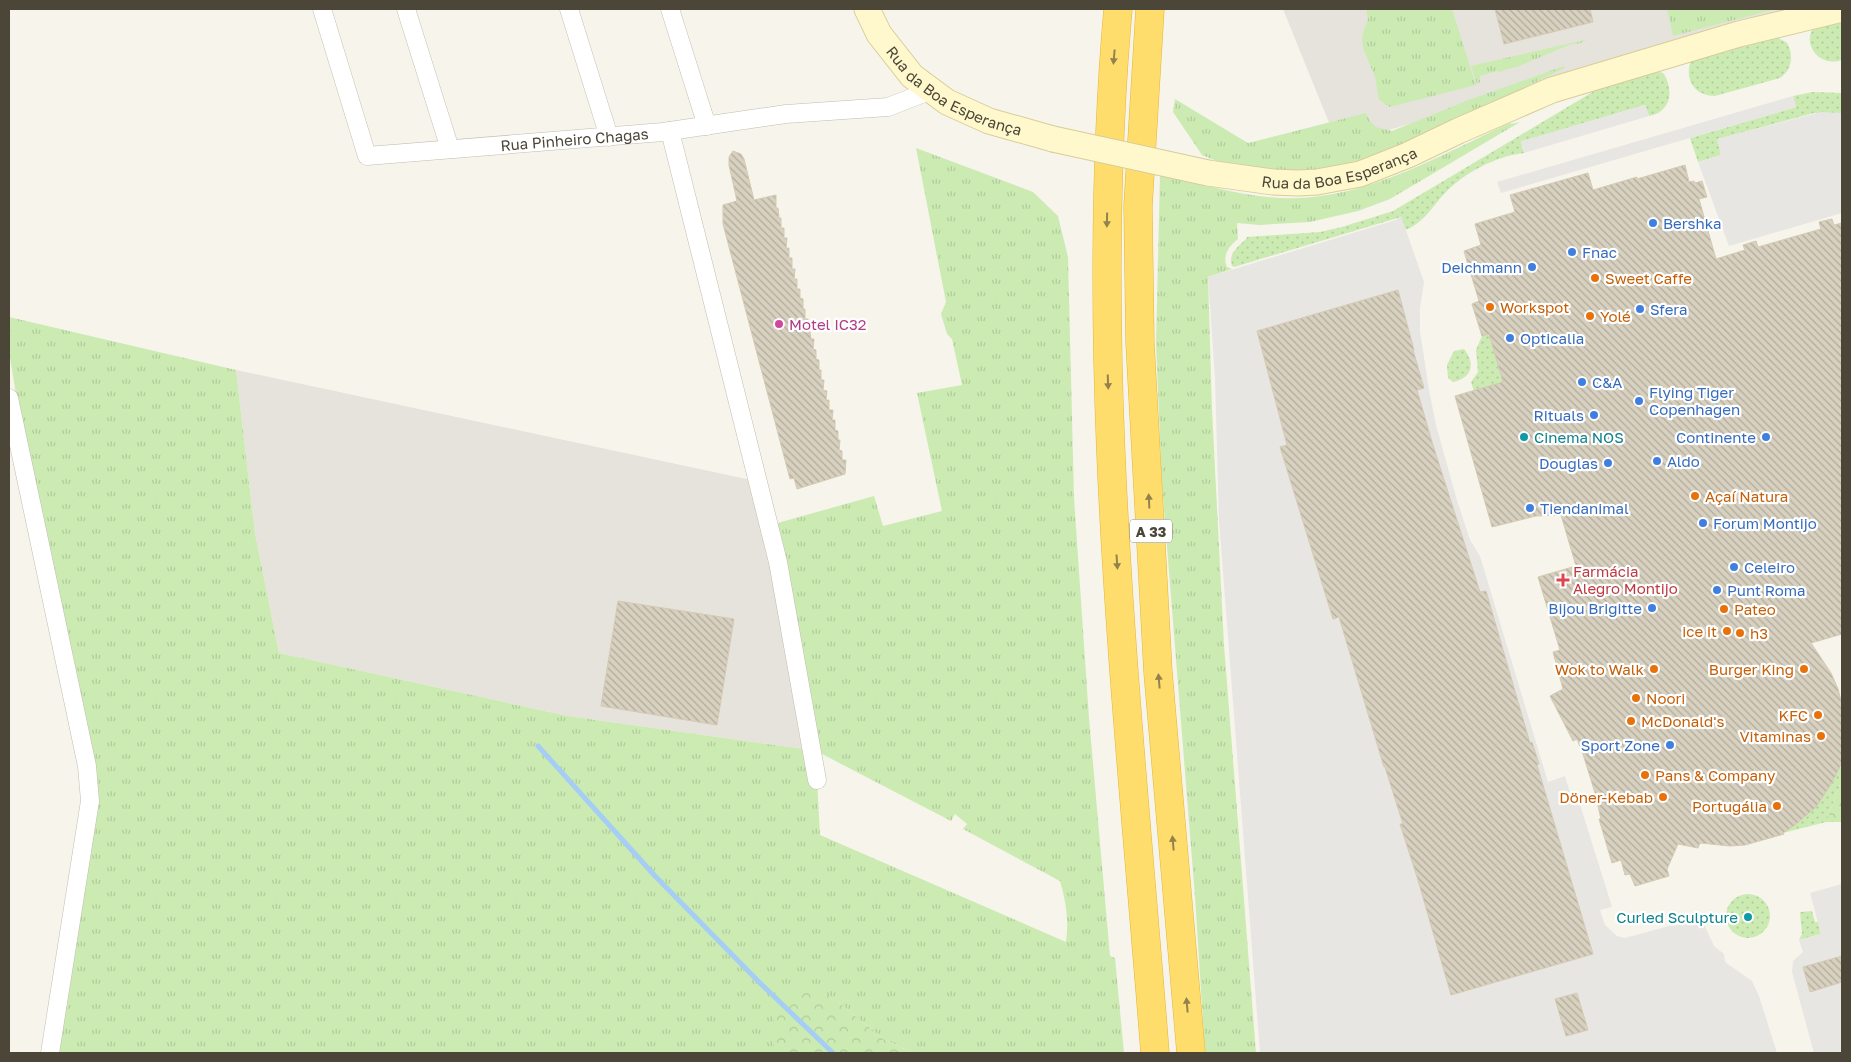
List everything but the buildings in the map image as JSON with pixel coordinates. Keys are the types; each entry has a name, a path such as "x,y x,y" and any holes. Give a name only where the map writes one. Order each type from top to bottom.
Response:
{"highway":[{"name":"A 33","path":"1118,9 1109,128 1107,212 1106,324 1109,435 1122,643 1155,1053"},
{"name":"A 33","path":"1150,9 1138,206 1140,343 1158,672 1191,1053"}],"street":[{"name":"Rua Pinheiro Chagas","path":"322,9 367,156 609,137 670,131 786,114 888,107 932,90"},
{"path":"406,9 450,150"},
{"path":"569,9 609,137"},
{"path":"670,9 707,126"},
{"name":"Rua da Boa Esperança","path":"866,9 880,34 912,76 947,102 989,121 1053,139 1208,173 1273,182 1298,183 1317,182 1360,174 1408,155 1552,90 1739,34 1842,9"},
{"path":"670,131 778,562 817,780"},
{"path":"9,398 87,766 90,802 50,1053"}],"shaded area":[{"path":"1283,9 1799,9 1338,145"},
{"path":"1793,96 1796,107 1501,193 1497,182"},
{"path":"1645,105 1649,116 1524,153 1521,141"},
{"path":"1821,112 1842,113 1842,213 1729,246 1698,162 1721,155 1717,139"},
{"path":"1401,216 1424,282 1420,309 1420,331 1436,425 1456,497 1470,540 1480,556 1548,782 1565,776 1572,799 1578,798 1612,907 1600,910 1605,925 1617,936 1625,938 1669,926 1698,923 1702,920 1714,946 1724,954 1725,962 1752,981 1759,996 1777,1053 1260,1053 1219,520 1215,378 1208,277 1396,220"},
{"path":"236,370 751,480 811,750 568,716 279,653 255,533"},
{"path":"1842,884 1842,1053 1814,1053 1792,972 1793,961 1803,952 1799,940 1821,934 1810,893"}],"green space":[{"path":"1366,9 1452,9 1476,85 1390,107 1379,100 1375,77 1363,48 1362,36 1368,19"},
{"path":"1667,9 1776,9 1673,36"},
{"path":"1842,16 1842,60 1824,60 1813,49 1810,35 1813,28 1819,23"},
{"path":"1775,36 1787,43 1791,52 1789,67 1780,78 1715,96 1701,93 1692,85 1689,74 1691,60"},
{"path":"1588,39 1517,67 1480,76 1480,82 1477,84 1471,66"},
{"path":"1564,66 1565,68 1432,132 1375,156 1327,169 1279,171 1219,162 1202,155 1173,112 1175,99 1248,143 1366,113 1376,127 1392,131 1471,99"},
{"path":"1656,70 1664,74 1669,87 1669,100 1662,110 1656,114 1649,116 1645,105 1521,142 1524,153 1503,158 1471,172 1445,193 1417,224 1405,230 1401,217 1234,267 1232,266 1231,257 1247,237 1320,232 1393,211 1601,87"},
{"path":"1813,92 1842,93 1842,113 1814,113 1718,139 1721,155 1698,162 1690,138 1796,107 1793,96"},
{"path":"1520,122 1390,199 1358,211 1310,222 1259,225 1237,223 1238,239 1229,248 1225,259 1227,267 1232,269 1208,277 1212,410 1224,645 1256,1053 1205,1053 1195,897 1162,484 1156,344 1160,175 1265,197 1310,197 1340,193 1370,185 1399,174 1510,123"},
{"path":"916,148 1033,192 1058,216 1068,257 1074,498 1089,718 1110,956 1115,958 1124,1053 913,1053 883,1039 837,1001 774,1046 774,1053 51,1053 89,803 9,352 9,317 236,370 255,533 279,653 568,716 811,750 817,780 820,835 1066,942 1066,911 1060,881 963,829 967,824 955,814 951,821 820,753 774,524 874,496 883,526 942,511 917,393 962,385 952,339 947,334 941,314 946,302"},
{"path":"1489,334 1503,382 1474,391 1471,382 1478,372 1476,350 1482,336"},
{"path":"1464,349 1470,360 1470,370 1464,377 1453,382 1448,378 1447,365 1454,351"},
{"path":"1839,767 1842,768 1842,779 1827,819 1842,820 1842,822 1826,822 1783,833 1817,805 1835,778"},
{"path":"1842,779 1842,822 1826,822"},
{"path":"1748,894 1760,898 1766,904 1770,916 1766,928 1760,934 1748,938 1736,934 1730,928 1726,916 1730,904 1736,898"},
{"path":"1812,911 1815,922 1818,922 1821,934 1799,940 1802,934 1800,912"},
{"path":"812,987 837,1001 883,1039 913,1053 774,1053 774,1009 790,994"}],"waterway":[{"path":"538,746 655,876 759,982 833,1053"}],"place":[{"name":"Bershka","path":"1653,223"},
{"name":"Fnac","path":"1572,252"},
{"name":"Deichmann","path":"1532,267"},
{"name":"Sweet Caffe","path":"1595,278"},
{"name":"Workspot","path":"1490,307"},
{"name":"Sfera","path":"1640,309"},
{"name":"Yolé","path":"1590,316"},
{"name":"Motel IC32","path":"779,324"},
{"name":"Opticalia","path":"1510,338"},
{"name":"C&A","path":"1582,382"},
{"name":"Flying Tiger Copenhagen","path":"1639,401"},
{"name":"Rituals","path":"1594,415"},
{"name":"Cinema NOS","path":"1524,437"},
{"name":"Continente","path":"1766,437"},
{"name":"Aldo","path":"1657,461"},
{"name":"Douglas","path":"1608,463"},
{"name":"Açaí Natura","path":"1695,496"},
{"name":"Tiendanimal","path":"1530,508"},
{"name":"Forum Montijo","path":"1703,523"},
{"name":"Celeiro","path":"1734,567"},
{"name":"Farmácia Alegro Montijo","path":"1563,580"},
{"name":"Punt Roma","path":"1717,590"},
{"name":"Bijou Brigitte","path":"1652,608"},
{"name":"Pateo","path":"1724,609"},
{"name":"ice it","path":"1727,631"},
{"name":"h3","path":"1740,633"},
{"name":"Wok to Walk","path":"1654,669"},
{"name":"Burger King","path":"1804,669"},
{"name":"Noori","path":"1636,698"},
{"name":"KFC","path":"1818,715"},
{"name":"McDonald's","path":"1631,721"},
{"name":"Vitaminas","path":"1821,736"},
{"name":"Sport Zone","path":"1670,745"},
{"name":"Pans & Company","path":"1645,775"},
{"name":"Döner-Kebab","path":"1663,797"},
{"name":"Portugália","path":"1777,806"},
{"name":"Curled Sculpture","path":"1748,917"}]}
